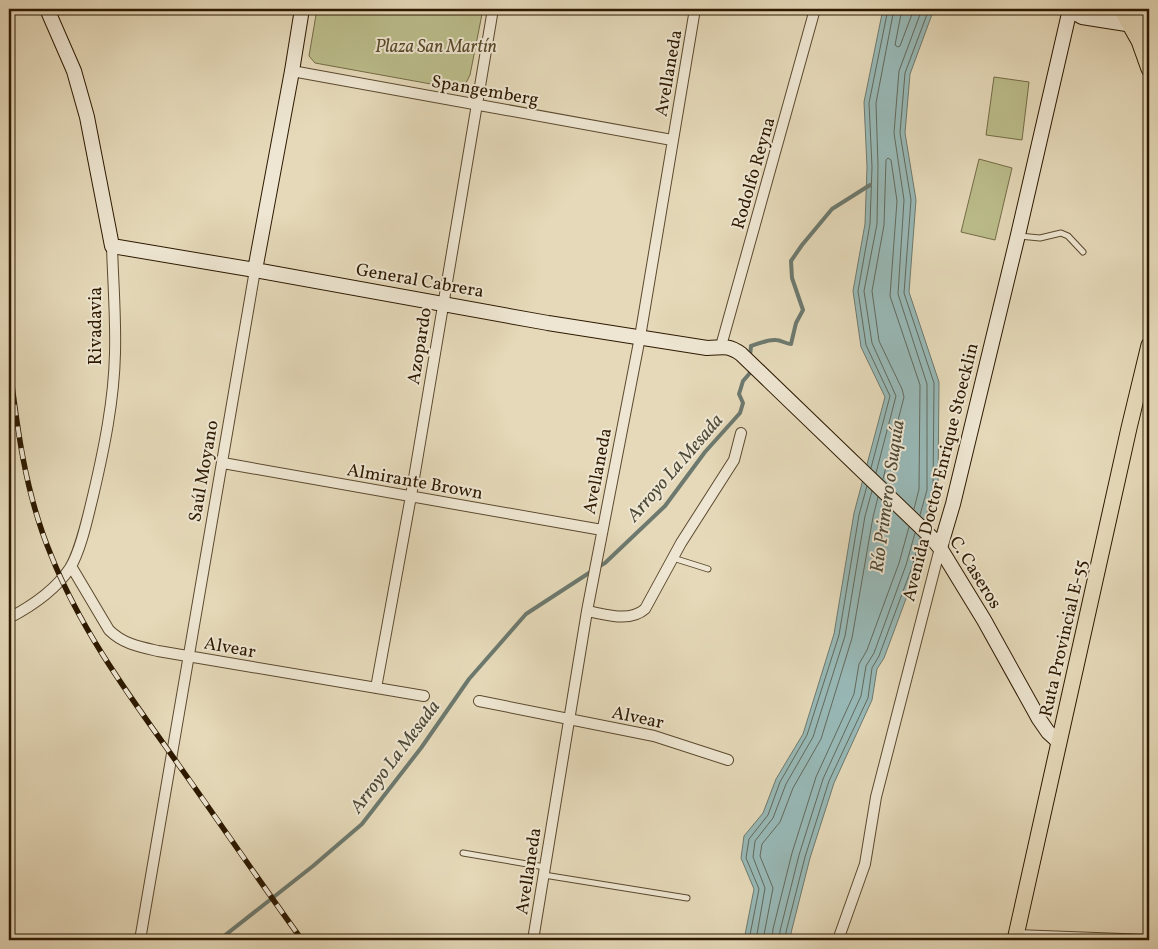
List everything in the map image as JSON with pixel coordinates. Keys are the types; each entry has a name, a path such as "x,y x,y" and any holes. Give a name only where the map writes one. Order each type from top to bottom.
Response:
{"main road":[{"path":"1139,18 1139,41 1149,70"},
{"name":"Ruta Provincial E-55","path":"1016,938 1149,345"}],"street":[{"name":"Rivadavia","path":"9,618 37,602 62,579 71,566 89,511 109,421 115,354 112,246 87,117 74,72 47,9"},
{"name":"Saúl Moyano","path":"140,940 255,270 292,102 292,72 302,9"},
{"name":"Azopardo","path":"376,688 441,320 442,303 463,186 475,104 493,9"},
{"name":"Avellaneda","path":"535,940 586,611 640,337 695,9"},
{"name":"Rodolfo Reyna","path":"721,346 815,9"},
{"path":"1071,9 1082,17 1139,18"},
{"name":"Avenida Doctor Enrique Stoecklin","path":"838,940 865,864 876,797 953,504 1071,9"},
{"path":"1087,9 1139,18"},
{"name":"Spangemberg","path":"292,72 358,88 475,104 672,140"},
{"name":"General Cabrera","path":"112,246 548,323 706,348 721,346"},
{"name":"C. Caseros","path":"721,346 734,349 742,354 931,537 940,548 1015,674 1039,719 1048,732 1059,742"},
{"path":"586,611 617,617 640,614 648,604 672,558 707,500 734,460 741,433"},
{"name":"Almirante Brown","path":"223,463 602,530"},
{"name":"Alvear","path":"71,566 102,620 116,637 138,646 424,696"},
{"name":"Alvear","path":"479,701 654,736 728,760"},
{"path":"1016,938 1149,940"}],"lane":[{"path":"1018,236 1040,238 1061,233 1068,236 1083,252"},
{"path":"672,558 708,568"},
{"path":"463,853 687,898"}],"green space":[{"name":"Plaza San Martín","path":"317,9 483,9 470,75 466,83 460,88 453,88 315,63 309,56"},
{"path":"994,77 1029,82 1022,140 986,135"},
{"path":"979,159 1012,168 995,240 961,232"}],"water":[{"name":"Río Primero o Suquía","path":"883,9 934,9 910,74 905,133 916,200 909,292 939,382 938,491 917,569 884,658 877,669 872,700 834,783 810,858 791,933 791,940 744,940 754,889 741,858 744,836 763,813 776,779 803,734 834,634 854,513 885,397 861,347 853,291 865,224 867,167 864,102"}],"waterway":[{"name":"Arroyo La Mesada","path":"750,356 751,346 763,342 776,340 791,344 796,323 803,310 792,278 791,261 832,209 870,185"},
{"name":"Arroyo La Mesada","path":"598,567 605,563 665,506 705,452 740,413 743,403 739,394 743,381 750,373 749,368"},
{"name":"Arroyo La Mesada","path":"219,940 313,866 362,824 421,748 469,679 526,614 592,571"}],"railway":[{"path":"9,361 28,484 42,532 63,583 92,637 125,689 302,940"}]}
